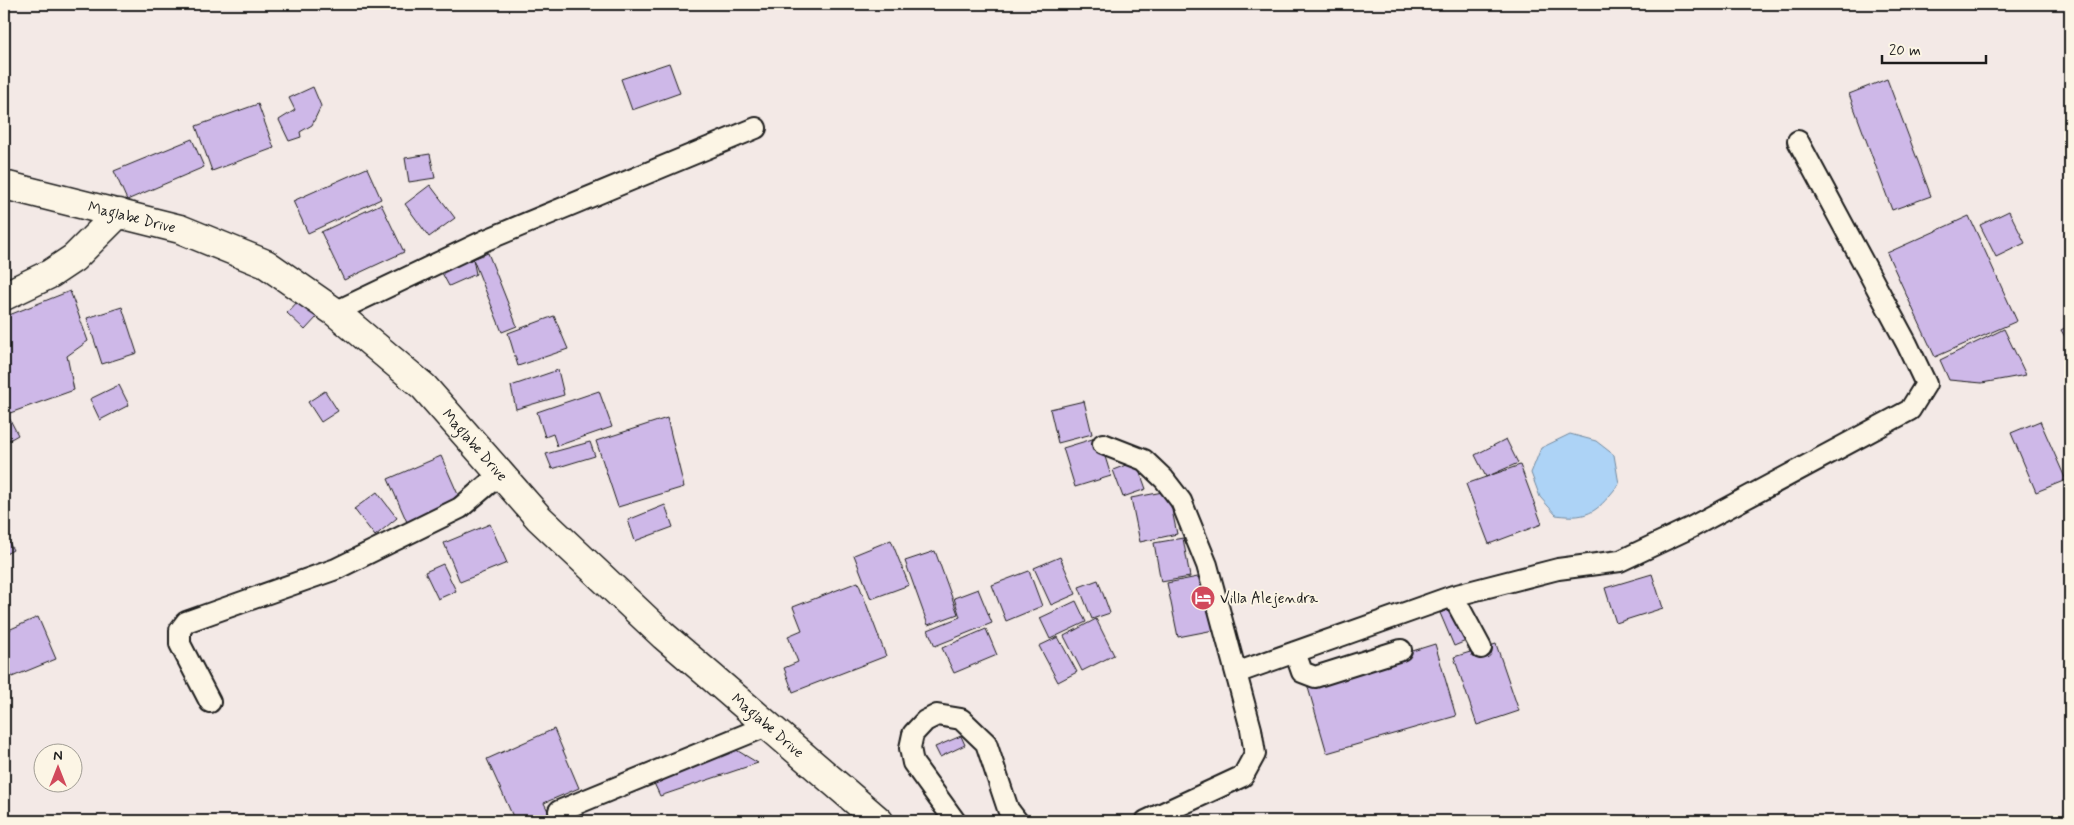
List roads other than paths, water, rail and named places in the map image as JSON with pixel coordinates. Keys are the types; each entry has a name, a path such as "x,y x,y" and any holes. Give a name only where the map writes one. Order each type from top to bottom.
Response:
{"main road":[{"name":"Maglabe Drive","path":"4,185 180,229 266,264 335,312 424,387 539,518 664,636 879,821"},
{"path":"4,296 50,274 74,258 119,213"}],"lane":[{"path":"335,312 486,240 756,128"},
{"path":"1236,673 1453,596 1558,569 1620,561 1690,528 1910,410 1926,384 1908,344 1798,141"},
{"path":"1103,444 1144,460 1164,479 1181,500 1207,565 1236,673 1255,754 1243,776 1146,821"},
{"path":"210,702 180,644 180,630 186,622 336,569 460,508 500,474"},
{"path":"1453,596 1481,648"},
{"path":"1295,652 1302,672 1315,677 1401,650"},
{"path":"955,821 913,762 910,748 913,734 925,721 937,715 962,719 986,743 1008,809 1016,821"},
{"path":"559,811 769,725"}],"water":[{"path":"1570,434 1596,441 1614,455 1619,484 1599,507 1578,516 1556,515 1540,497 1531,473 1541,448"}],"place":[{"name":"Villa Alejendra","path":"1203,598"}]}
